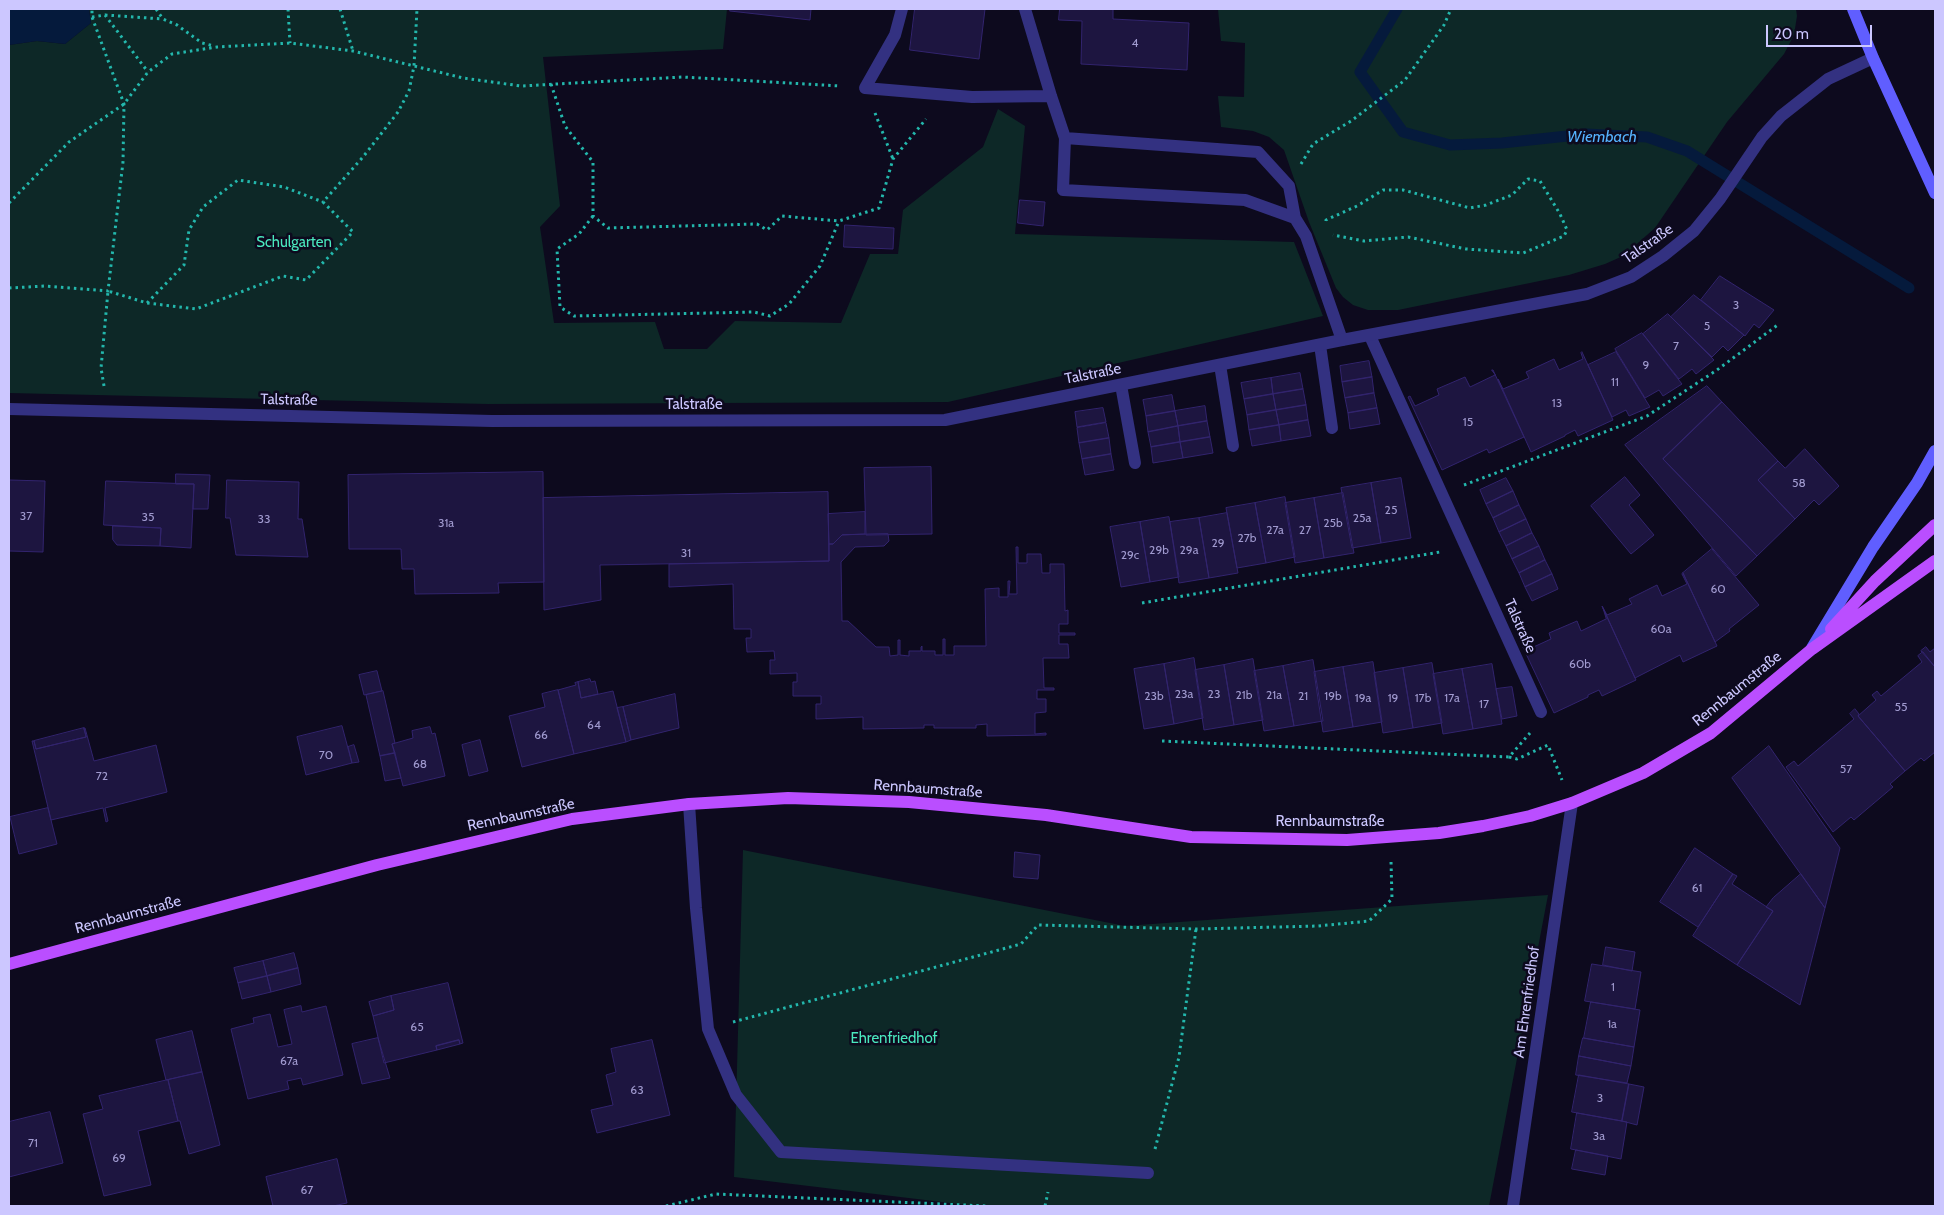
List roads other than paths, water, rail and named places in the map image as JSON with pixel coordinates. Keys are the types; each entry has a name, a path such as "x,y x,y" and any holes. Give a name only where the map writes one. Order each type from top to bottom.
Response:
{"main road":[{"path":"1853,9 1873,58 1935,193"},
{"path":"1812,649 1873,547 1917,483 1935,451"},
{"name":"Rennbaumstraße","path":"1812,649 1875,580 1935,525"},
{"name":"Rennbaumstraße","path":"9,964 377,864 572,819 689,804 788,798 909,802 1046,815 1191,837 1347,840 1391,838 1483,826 1530,816 1572,803 1643,773 1710,734 1812,649 1935,561"}],"street":[{"path":"902,9 895,35 865,88 972,98 1051,96"},
{"path":"1025,9 1065,138 1063,190 1245,200 1296,218"},
{"name":"Talstraße","path":"9,409 492,421 945,420 1342,340 1587,294 1631,277 1663,256 1694,231 1720,199 1762,137 1781,116 1828,79 1873,58"},
{"path":"1065,138 1258,152 1288,186 1296,218 1306,236 1342,340"},
{"name":"Talstraße","path":"1370,336 1541,712"},
{"path":"1320,345 1332,428"},
{"path":"1220,365 1233,446"},
{"path":"1121,385 1135,463"},
{"name":"Am Ehrenfriedhof","path":"1513,1206 1572,803"},
{"path":"689,804 696,908 708,1029 736,1094 781,1152 1148,1173"}],"water":[{"path":"9,9 89,9 91,23 65,44 37,41 9,45"}],"waterway":[{"name":"Wiembach","path":"1397,9 1360,72 1403,132 1450,145 1502,143 1586,134 1647,137 1687,151 1909,288"}],"park label":[{"name":"Schulgarten","path":"294,243"},
{"name":"Ehrenfriedhof","path":"894,1039"}]}
